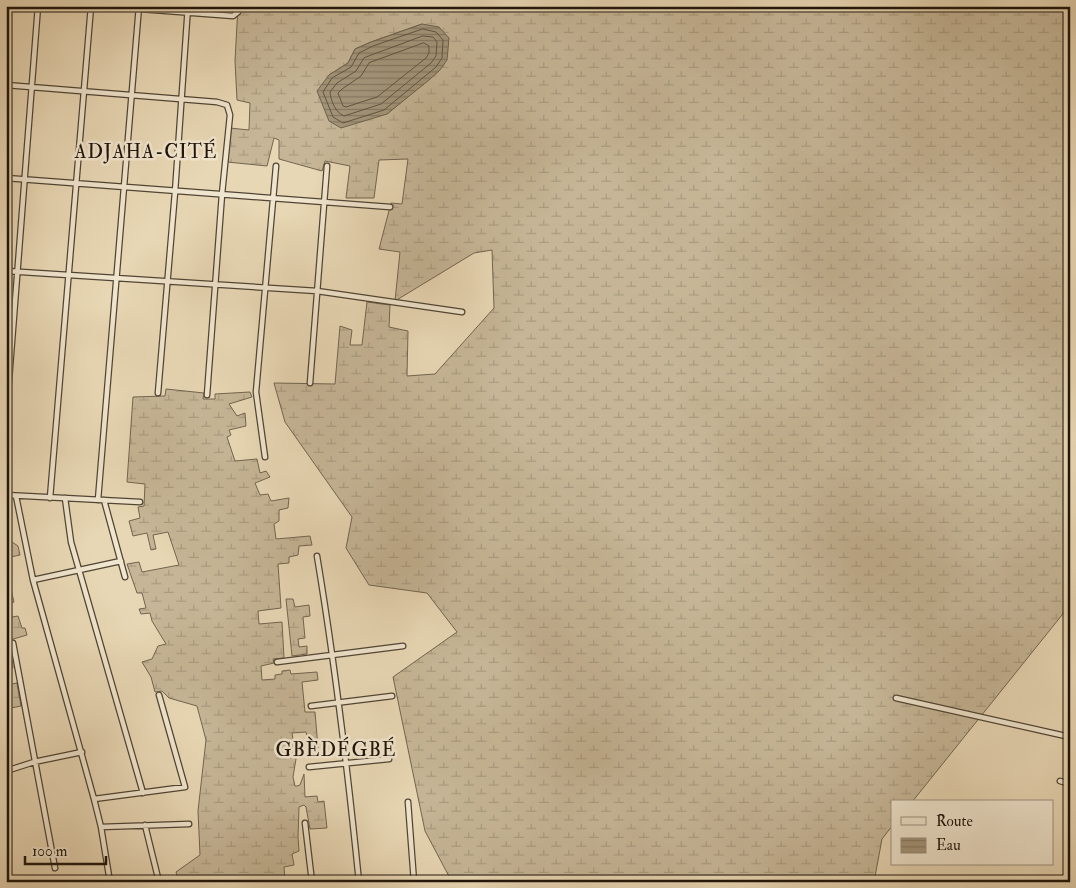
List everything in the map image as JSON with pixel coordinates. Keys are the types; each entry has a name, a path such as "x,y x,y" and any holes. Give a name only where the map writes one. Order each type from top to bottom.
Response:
{"street":[{"path":"6,419 38,6"},
{"path":"50,498 91,6"},
{"path":"100,6 232,16 238,12 240,6"},
{"path":"158,393 176,192 180,98 188,6"},
{"path":"125,577 101,500 139,8"},
{"path":"6,85 180,98 218,102 227,105 230,115 222,194 207,395"},
{"path":"265,456 256,392 276,166"},
{"path":"310,383 327,166"},
{"path":"6,178 390,207"},
{"path":"6,272 317,291 462,312"},
{"path":"6,495 140,502"},
{"path":"16,496 33,580 82,752 101,827 110,882"},
{"path":"65,498 71,542 142,793"},
{"path":"317,556 333,654 347,763 359,882"},
{"path":"33,580 121,561"},
{"path":"12,643 55,868"},
{"path":"277,662 404,646"},
{"path":"94,799 186,787 159,695"},
{"path":"311,706 392,696"},
{"path":"896,698 1070,737"},
{"path":"6,771 34,762 82,752"},
{"path":"309,767 389,759"},
{"path":"1060,781 1070,784"},
{"path":"408,802 414,882"},
{"path":"305,823 312,882"},
{"path":"101,827 189,824"},
{"path":"145,825 159,882"}],"green space":[{"path":"238,6 1070,6 1070,605 914,800 891,800 891,827 882,839 874,882 452,882 425,831 393,677 457,632 427,593 369,585 346,548 352,517 285,422 274,383 335,384 340,326 352,330 350,345 362,345 367,302 390,305 389,327 408,331 407,376 435,374 494,308 492,250 474,253 395,301 400,252 379,249 391,203 402,204 408,159 379,160 374,198 346,198 350,166 325,161 322,171 279,159 279,140 274,138 267,166 227,162 230,128 249,130 250,103 237,100 235,61","holes":["422,24 440,70 387,114 329,75 348,63 355,49"]},
{"path":"166,389 204,393 203,399 215,399 215,394 250,392 252,397 229,404 237,416 245,413 246,426 229,430 231,435 227,437 235,461 257,459 260,473 266,471 270,477 255,483 260,495 268,494 271,501 289,498 288,508 279,510 279,521 274,524 276,539 310,536 312,545 299,546 298,555 289,557 289,563 278,564 281,608 258,611 259,624 282,622 284,658 273,659 274,663 261,666 262,680 275,679 275,675 282,674 282,671 290,670 291,674 317,672 318,680 302,682 305,712 315,712 318,748 310,748 306,732 292,733 296,759 293,777 295,786 297,786 300,785 304,774 305,797 317,796 318,802 324,801 327,828 310,829 306,807 304,805 299,807 299,851 292,854 294,865 284,867 285,882 179,882 176,872 200,855 198,811 206,740 197,706 169,698 162,691 155,692 151,677 142,662 152,659 158,646 166,644 152,621 150,613 141,614 139,609 146,608 142,593 137,593 127,564 139,562 142,572 179,565 168,532 153,535 156,549 151,550 147,533 133,536 129,521 140,518 138,507 144,506 145,484 127,482 133,397 165,396"},
{"path":"6,529 9,540 18,546 20,555 6,558"},
{"path":"6,569 14,602 9,604 12,617 18,616 22,628 25,628 27,635 10,640 13,668 6,670"},
{"path":"286,599 293,599 295,607 309,605 310,616 303,617 305,638 298,639 299,647 307,646 307,654 292,656"},
{"path":"17,683 21,706 6,709 6,685"}],"water":[{"path":"422,24 439,27 449,38 447,60 440,70 387,114 341,128 329,121 317,91 329,75 348,63 355,49"}],"district":[{"name":"ADJAHA-CITÉ","path":"146,152"},
{"name":"GBÈDÉGBÉ","path":"336,750"}]}
